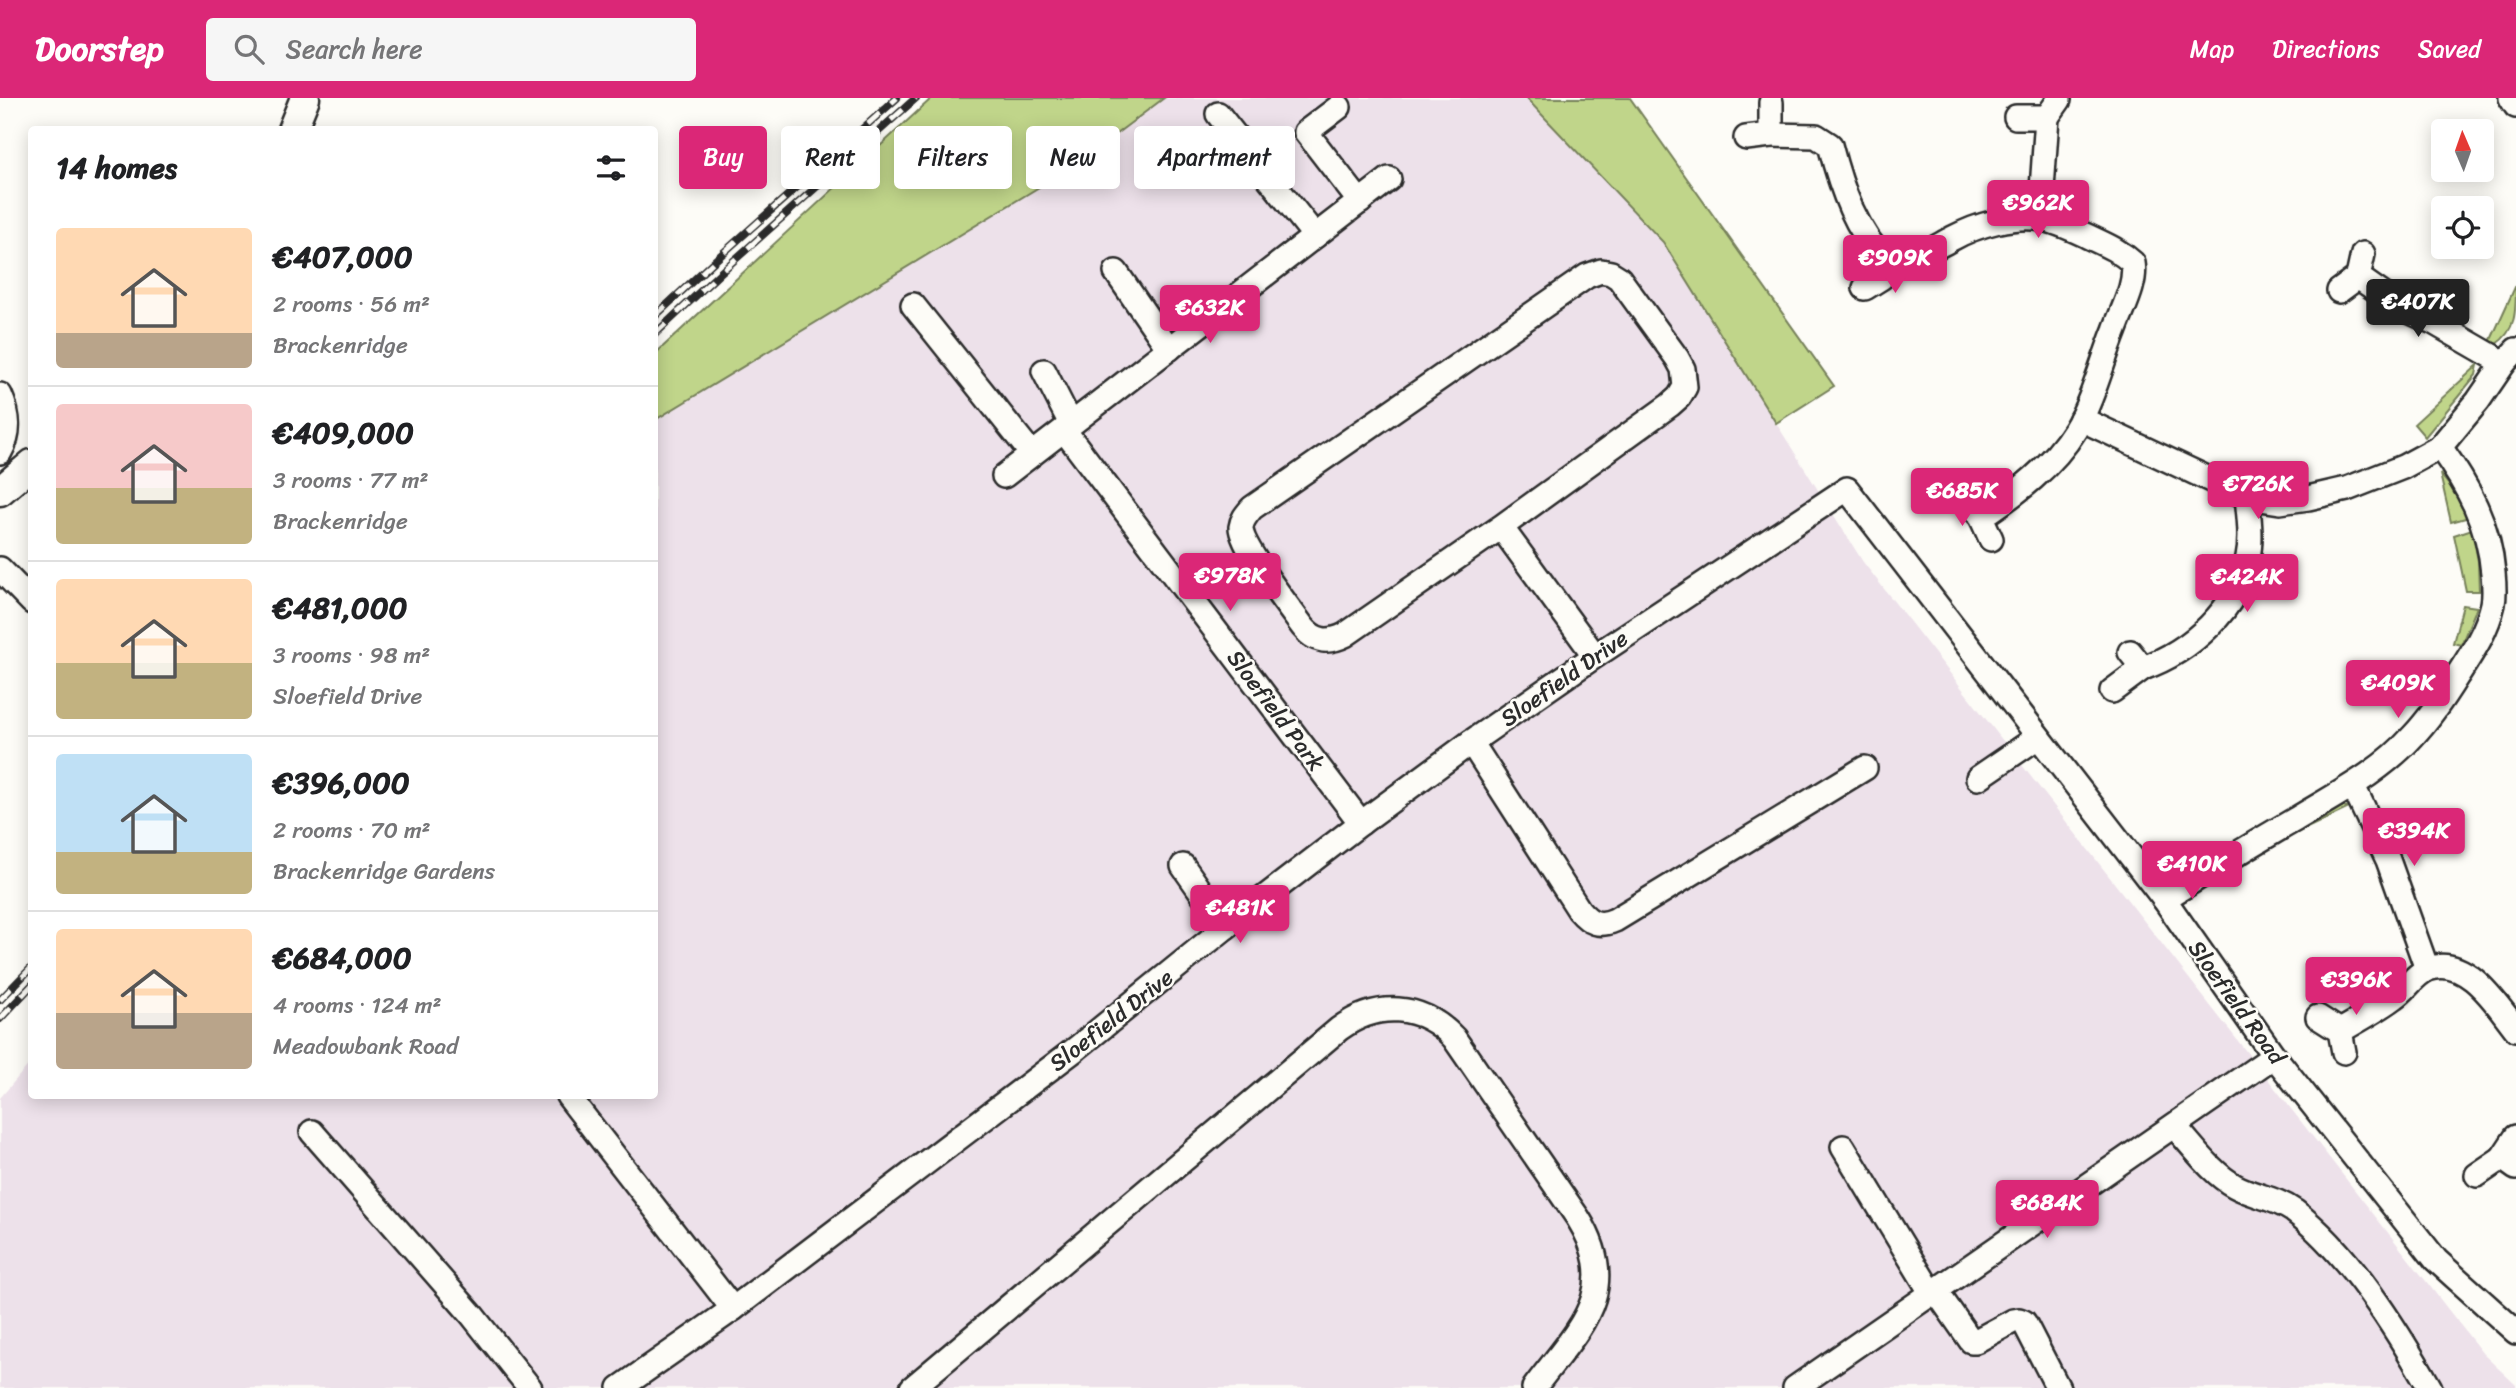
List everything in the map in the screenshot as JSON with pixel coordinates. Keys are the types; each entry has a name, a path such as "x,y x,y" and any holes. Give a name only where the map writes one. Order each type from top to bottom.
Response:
{"main road":[{"path":"294,126 305,98"},
{"path":"0,491 28,467"}],"street":[{"path":"2511,98 2516,106"},
{"path":"1771,103 1771,135"},
{"path":"1339,107 1306,132 1360,202"},
{"path":"2016,117 2053,108 2040,218"},
{"path":"1218,114 1315,236"},
{"path":"1746,138 1771,135 1816,136 1830,145 1851,210 1877,253 1889,264"},
{"path":"1004,476 1389,180"},
{"path":"1864,288 1881,278 1889,264 1912,259 1954,237 1987,225 2021,218 2040,218 2062,225 2112,247 2133,263 2134,270 2128,293 2081,419 2046,465 2018,491 1981,517"},
{"path":"2339,291 2358,277 2363,254"},
{"path":"1601,271 1611,273 1625,285 1680,363 1685,382 1683,393 1501,527 1345,635 1324,640 1312,636 1303,627 1246,545 1241,525 1252,508 1587,276 1601,271"},
{"path":"1116,272 1169,349"},
{"path":"2081,419 2248,497 2280,502 2347,489 2403,467 2440,447 2510,357 2402,308 2358,277"},
{"path":"913,305 1032,454"},
{"name":"Sloefield Park","path":"1044,371 1068,427 1362,823"},
{"path":"0,395 8,421 0,452"},
{"path":"2164,899 2353,786 2384,763 2412,737 2432,712 2482,635 2493,603 2492,568 2484,523 2469,491 2440,447"},
{"name":"Sloefield Drive","path":"621,1387 733,1309 1077,1048 1226,927 1471,743 1595,656 1847,489"},
{"name":"Sloefield Road","path":"1847,489 2164,899 2274,1056 2436,1260 2516,1332"},
{"path":"2112,691 2137,660 2167,660 2220,616 2242,578 2249,554 2248,497"},
{"path":"1964,498 1981,517 1991,539"},
{"path":"1501,527 1595,656"},
{"path":"0,569 28,598"},
{"path":"1978,778 2038,737"},
{"path":"1471,743 1579,910 1589,921 1604,925 1865,768"},
{"path":"2353,786 2388,860 2427,970"},
{"path":"1183,866 1226,927"},
{"path":"2318,1017 2342,1041 2427,970 2438,967 2468,976 2485,991 2516,1030"},
{"path":"912,1388 1339,1029 1357,1017 1387,1009 1423,1014 1454,1038 1578,1218 1592,1244 1599,1281 1591,1308 1534,1388"},
{"path":"1795,1388 2274,1056"},
{"path":"570,1099 733,1309"},
{"path":"2174,1126 2232,1185 2287,1206 2309,1224 2348,1266 2386,1315 2430,1388"},
{"path":"312,1132 472,1315 530,1388"},
{"path":"2477,1175 2509,1163 2516,1137"},
{"path":"1843,1147 1934,1293 1971,1341 1976,1341 2015,1320 2024,1322 2058,1388"}],"shaded area":[{"path":"1164,98 1526,98 1663,242 1863,562 2483,1354 2516,1388 0,1388 0,1098 28,1065 28,1099 658,1099 658,418 1036,189 1120,189 1120,131"}],"green space":[{"path":"932,98 1164,98 1120,131 1120,126 1026,126 1026,189 1036,189 658,418 658,351 834,189 880,189 880,146 894,133 894,189 1012,189 1012,126 902,126"},
{"path":"1526,98 1630,98 1834,386 1776,423 1663,242"},
{"path":"2516,285 2514,319 2508,333 2496,344 2490,342"},
{"path":"2478,365 2476,375 2425,437 2414,424"},
{"path":"2440,474 2460,498 2469,517 2451,522"},
{"path":"2472,529 2478,561 2479,591 2466,591 2454,535"},
{"path":"2463,605 2477,607 2461,645 2453,643"},
{"path":"2337,806 2349,808 2259,851"}],"railway":[{"path":"658,313 897,98"},
{"path":"658,331 916,98"},
{"path":"0,1000 28,971"},
{"path":"0,1019 28,989"}]}
